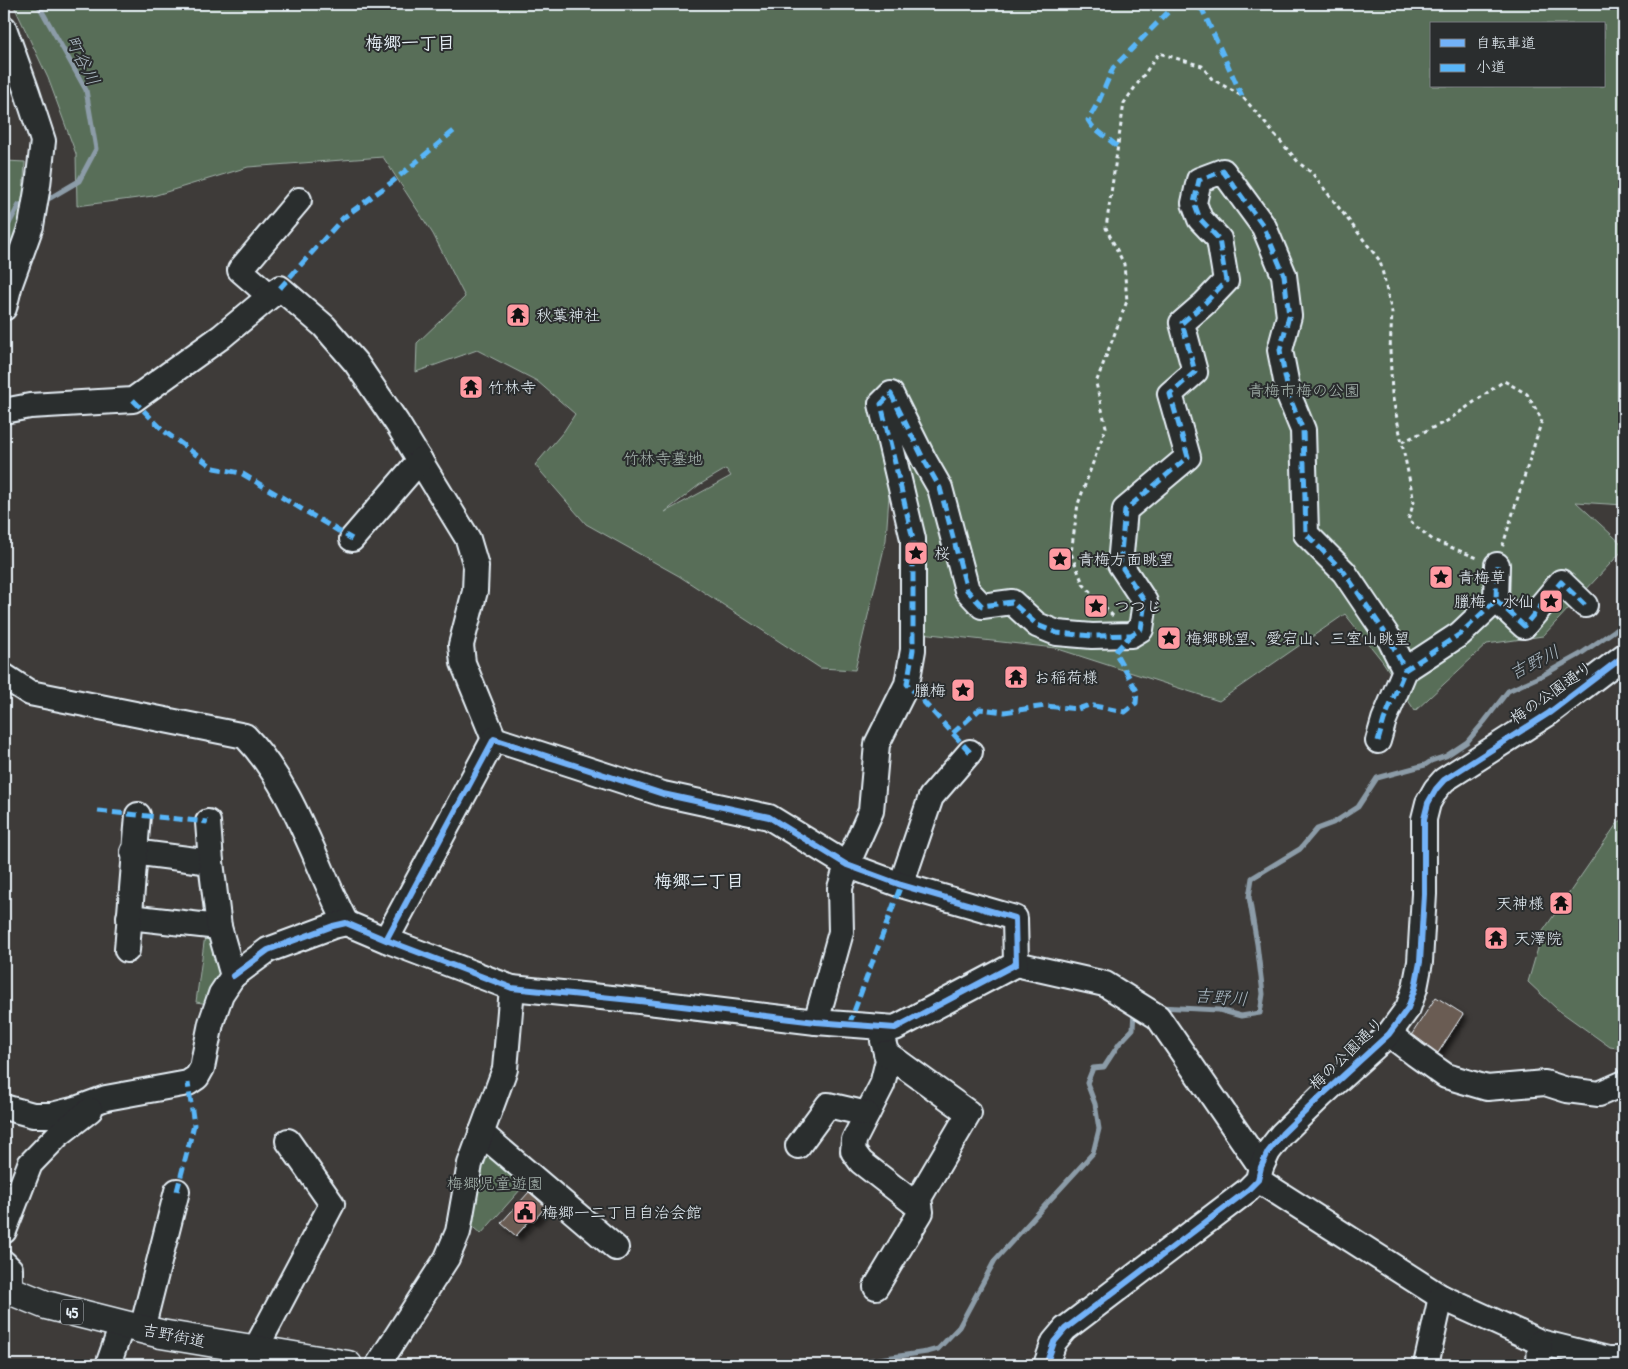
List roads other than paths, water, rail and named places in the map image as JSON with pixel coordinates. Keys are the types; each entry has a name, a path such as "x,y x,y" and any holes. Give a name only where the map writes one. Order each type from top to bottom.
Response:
{"main road":[{"name":"吉野街道","path":"7,1290 46,1305 132,1327 348,1365"}],"street":[{"path":"4,28 42,141 38,185 31,226 10,284 4,308"},
{"path":"816,1022 841,932 840,888 847,865 871,811 877,744 907,684 913,650 913,539 881,404 890,394 940,488 967,590 982,606 1012,602 1037,625 1057,634 1092,636 1131,635 1141,629 1145,602 1120,564 1126,510 1188,457 1170,394 1194,372 1182,323 1226,281 1219,239 1200,219 1194,203 1199,180 1223,171 1264,227 1284,275 1289,316 1280,350 1289,396 1303,430 1306,534 1344,572 1390,640 1405,670"},
{"path":"270,296 240,270 299,200"},
{"path":"4,411 30,406 132,400 220,338 280,288 324,326 356,362 420,460 468,539 476,566 475,590 462,644 463,663 494,739 663,794 769,817 847,865 901,885 1015,918 1016,964"},
{"path":"352,539 420,460"},
{"path":"1378,741 1384,720 1405,670 1460,634 1496,600 1497,565"},
{"path":"1496,600 1524,626 1561,582 1585,605"},
{"name":"梅の公園通り","path":"1046,1365 1054,1342 1065,1329 1234,1202 1259,1174 1268,1152 1282,1134 1389,1034 1408,1008 1415,988 1420,962 1424,894 1424,819 1428,803 1436,789 1444,780 1567,700 1624,656"},
{"path":"4,676 30,693 245,736 260,752 283,788 346,923"},
{"path":"386,940 494,739"},
{"path":"901,885 931,797 970,752"},
{"path":"127,950 138,815"},
{"path":"208,822 219,927 233,976"},
{"path":"134,852 211,862"},
{"path":"129,917 219,927"},
{"path":"4,1107 34,1115 52,1115 106,1098 188,1083 197,1077 202,1068 211,1022 221,994 233,976 268,950 346,923 512,988 816,1022 895,1028 1016,964 1105,984 1158,1017 1259,1174 1441,1297 1540,1342 1608,1359 1624,1359"},
{"path":"378,1365 447,1258 458,1232 470,1164 505,1069 512,988"},
{"path":"879,1027 888,1060 882,1085 854,1140 853,1151 856,1157 919,1207"},
{"path":"1389,1034 1446,1076 1487,1088 1545,1083 1567,1090 1599,1094 1624,1083"},
{"path":"876,1287 921,1212 919,1198 969,1113 886,1052"},
{"path":"4,1231 30,1164 58,1135 106,1098"},
{"path":"798,1146 828,1105 867,1114"},
{"path":"482,1133 616,1248"},
{"path":"256,1350 332,1204 288,1142"},
{"path":"108,1365 132,1327 177,1191"},
{"path":"4,1263 10,1269 7,1290"},
{"path":"1426,1365 1441,1297"},
{"path":"1539,1365 1540,1342"}],"waterway":[{"name":"町谷川","path":"38,4 86,90 96,149 79,181 50,198 41,200"},
{"name":"町谷川","path":"4,233 19,205 28,203"},
{"name":"吉野川","path":"1624,490 1624,505"},
{"name":"吉野川","path":"1159,1007 1219,1010 1241,1016 1260,1013 1263,994 1249,897 1252,878 1300,849 1317,829 1333,823 1358,807 1377,778 1425,765 1446,756 1467,742 1508,691 1543,675 1579,655 1624,624"},
{"name":"吉野川","path":"837,1365 938,1349 959,1327 995,1260 1093,1153 1099,1129 1095,1104 1087,1083 1093,1068 1104,1067 1119,1044 1133,1029 1134,1011"}],"place":[{"name":"秋葉神社","path":"518,315"},
{"name":"竹林寺","path":"471,387"},
{"name":"桜","path":"916,553"},
{"name":"青梅方面眺望","path":"1060,559"},
{"name":"青梅草","path":"1441,577"},
{"name":"臘梅・水仙","path":"1551,601"},
{"name":"つつじ","path":"1096,606"},
{"name":"梅郷眺望、愛宕山、三室山眺望","path":"1169,638"},
{"name":"お稲荷様","path":"1016,677"},
{"name":"臘梅","path":"963,690"},
{"name":"天神様","path":"1561,903"},
{"name":"天澤院","path":"1496,938"},
{"name":"梅郷一二丁目自治会館","path":"525,1212"}],"district":[{"name":"梅郷一丁目","path":"410,42"},
{"name":"梅郷二丁目","path":"699,880"}],"park label":[{"name":"青梅市梅の公園","path":"1304,390"},
{"name":"竹林寺墓地","path":"663,458"},
{"name":"梅郷児童遊園","path":"495,1183"}]}
